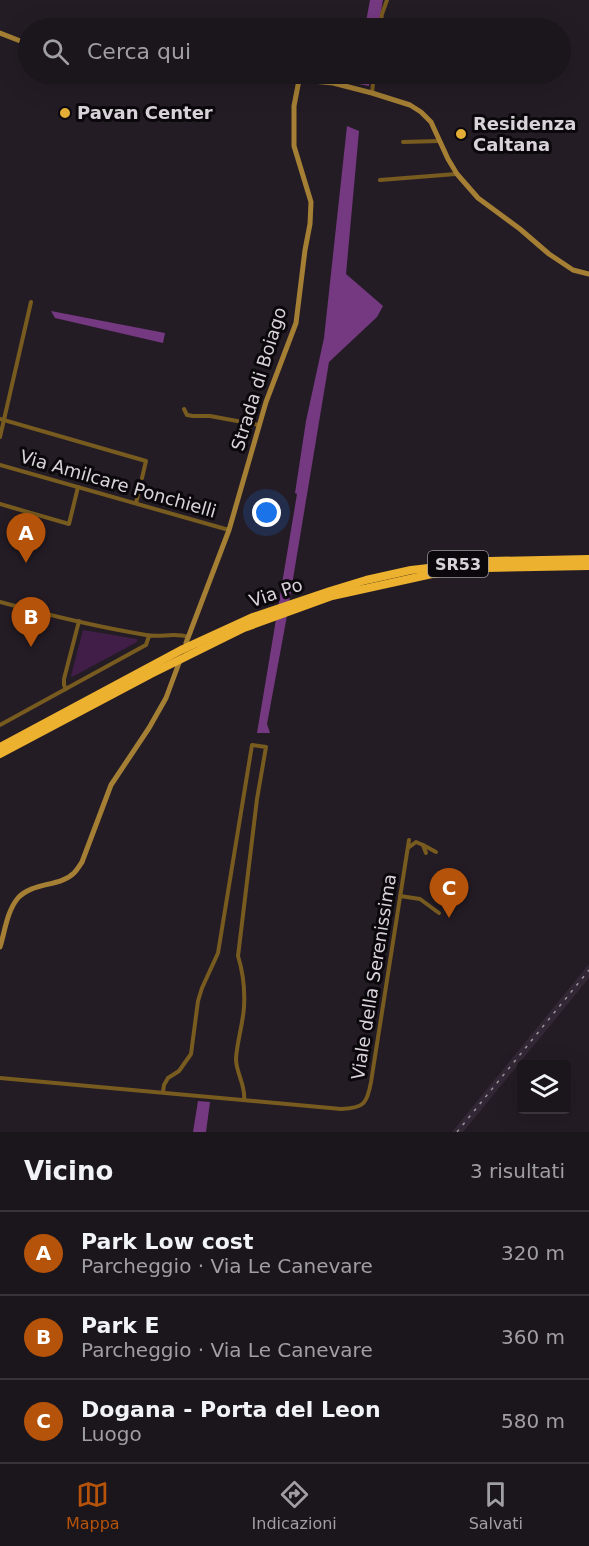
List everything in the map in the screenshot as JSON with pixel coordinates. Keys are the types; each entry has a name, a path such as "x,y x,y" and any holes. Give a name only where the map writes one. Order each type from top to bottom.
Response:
{"highway":[{"name":"Via Po","path":"0,747 181,650 253,617 330,591 411,570 490,561 589,559"},
{"name":"Via Po","path":"0,754 244,628 332,596 432,574 486,568 589,567"}],"street":[{"path":"381,18 387,0"},
{"path":"0,33 18,40"},
{"name":"Strada di Boiago","path":"187,640 229,530 266,402 296,324 311,202 294,146 294,106 298,84"},
{"path":"333,84 410,105 421,112 431,122 457,174 478,198 549,254 573,270 589,274"},
{"path":"372,93 373,84"},
{"path":"403,142 439,141"},
{"path":"380,180 457,174"},
{"path":"0,437 2,420 31,302"},
{"path":"184,409 186,415 210,416 260,425"},
{"path":"2,420 147,461 142,478"},
{"name":"Via Amilcare Ponchielli","path":"0,465 229,530"},
{"path":"136,503 140,486"},
{"path":"0,504 69,524 78,487"},
{"path":"0,602 149,636 180,634 187,640"},
{"path":"66,690 64,679 79,621"},
{"path":"0,725 146,645 149,636"},
{"path":"0,947 9,914 19,897 36,887 67,878 75,873 82,862 111,785 166,698 179,663"},
{"path":"163,1092 168,1078 179,1071 191,1054 198,1001 218,953 252,745 266,747 257,799 238,956 242,970 244,1008 236,1059 237,1070 245,1093 244,1100"},
{"name":"Viale della Serenissima","path":"0,1078 341,1109 354,1109 363,1105 368,1098 371,1082 409,840"},
{"path":"408,848 416,842 436,852"},
{"path":"423,845 426,853"},
{"path":"400,896 420,899 439,914"}],"shaded area":[{"path":"370,0 383,0 380,18 367,18"},
{"path":"347,126 359,131 346,274 383,306 377,317 329,362 267,724 270,733 257,733 297,494 295,493 306,421 324,338"},
{"path":"51,311 165,333 163,343 55,318"},
{"path":"83,630 137,639 137,642 72,677"},
{"path":"589,964 589,978 522,1060 517,1060 517,1066 463,1132 452,1132"},
{"path":"198,1101 210,1102 206,1132 193,1132"}],"railway":[{"path":"457,1132 589,970"}],"place":[{"name":"Pavan Center","path":"65,113"},
{"name":"Residenza Caltana","path":"461,134"},
{"name":"Park Low cost","path":"26,563"},
{"name":"Park E","path":"31,647"},
{"name":"Dogana - Porta del Leon","path":"449,918"}]}
